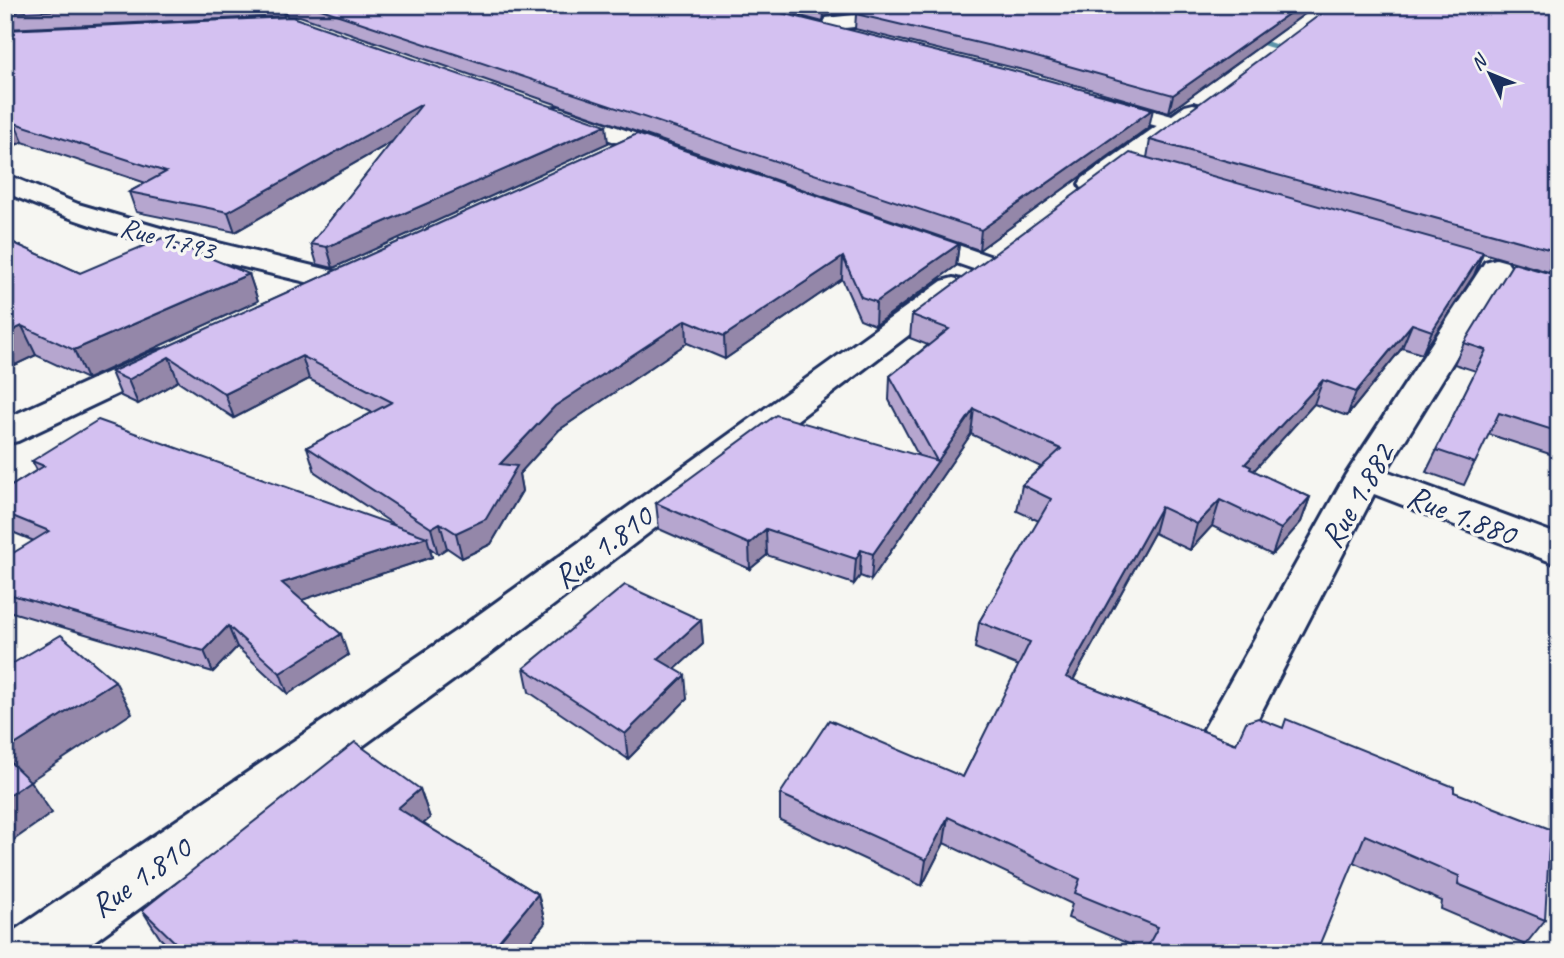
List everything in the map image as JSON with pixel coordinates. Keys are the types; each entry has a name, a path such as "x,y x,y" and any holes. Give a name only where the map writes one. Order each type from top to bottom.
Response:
{"street":[{"path":"807,26 1005,5"},
{"path":"783,20 861,40"},
{"path":"1069,201 1216,93"},
{"path":"1083,98 1175,124"},
{"path":"535,106 701,164"},
{"path":"599,159 637,142"},
{"path":"1122,162 1149,169"},
{"name":"Rue 1.793","path":"5,182 68,210 173,241 348,274 299,297"},
{"name":"Rue 1.810","path":"30,953 476,640 996,256 882,228"},
{"name":"Rue 1.882","path":"1228,729 1364,476 1496,268"},
{"path":"5,433 189,348"},
{"name":"Rue 1.880","path":"1364,476 1559,551"}],"building":[{"path":"5,5 175,5 5,13"},
{"path":"309,5 749,5 1011,70 1153,109 981,230"},
{"path":"944,5 1301,5 1173,95 1029,55 856,14"},
{"path":"1333,5 1559,5 1559,252 1150,140"},
{"path":"292,17 606,125 327,247 311,244 422,104 228,212 129,192 166,172 15,123 5,127 5,30"},
{"path":"637,134 959,244 876,302 861,297 843,257 724,336 686,320 555,406 500,464 517,466 486,519 456,533 440,523 431,528 307,447 392,402 302,356 225,394 169,357 128,380 111,372"},
{"path":"1130,153 1483,252 1432,331 1412,324 1356,392 1323,380 1245,464 1251,467 1250,469 1310,497 1281,529 1220,500 1197,524 1161,507 1066,677 1236,744 1246,722 1258,718 1283,728 1286,719 1454,787 1454,792 1550,829 1545,920 1458,884 1459,876 1365,835 1316,953 1144,953 1158,927 1075,893 1080,879 948,817 926,860 780,794 829,720 963,777 1030,642 979,622 1051,499 1022,485 1061,449 974,409 873,554 861,550 856,559 766,529 749,544 656,503 776,415 937,461 890,376 949,329 912,315"},
{"path":"162,238 249,274 74,350 22,326 5,334 5,239 80,273"},
{"path":"1513,263 1559,276 1559,432 1499,413 1475,463 1436,450 1486,350 1464,343"},
{"path":"98,420 427,537 282,583 341,634 280,673 228,626 204,651 5,593 5,558 49,531 5,513 5,490 44,466 32,461"},
{"path":"625,585 701,620 658,659 685,675 625,734 524,668"},
{"path":"61,635 115,681 5,751 5,668"},
{"path":"355,742 420,789 398,808 538,894 489,953 186,953 142,910"},
{"path":"5,757 30,781 5,798"}],"waterway":[{"path":"1248,38 1292,51"}]}
